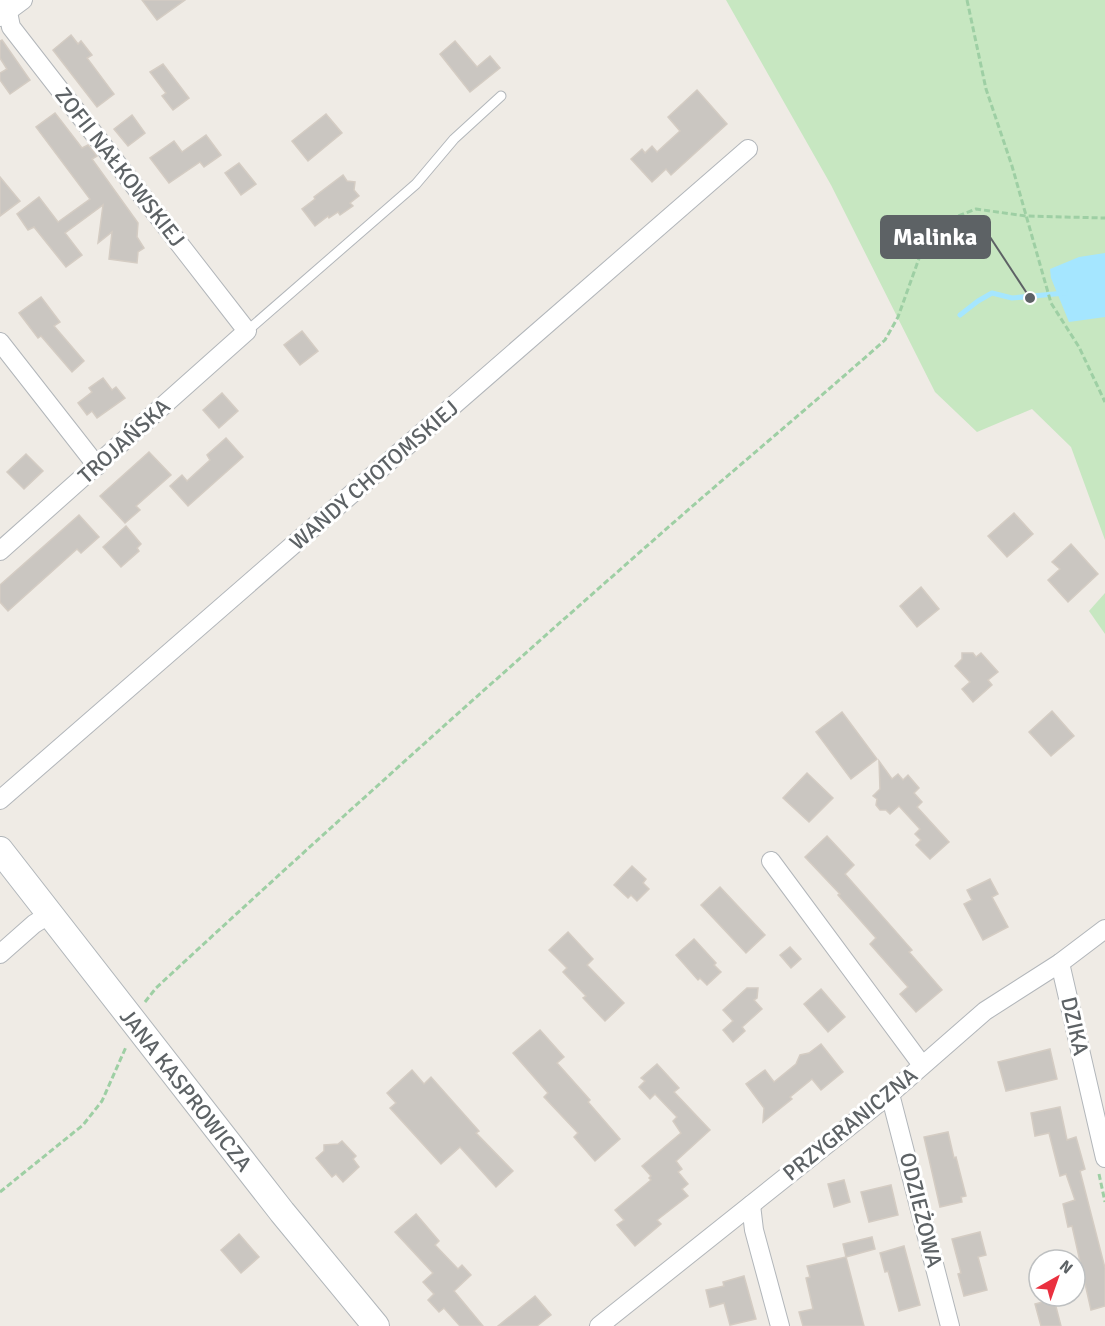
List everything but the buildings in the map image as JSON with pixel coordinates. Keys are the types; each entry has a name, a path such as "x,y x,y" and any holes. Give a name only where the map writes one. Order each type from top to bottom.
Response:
{"street":[{"path":"3,10 23,0"},
{"name":"ZOFII NAŁKOWSKIEJ","path":"3,10 11,27 247,331"},
{"name":"WANDY CHOTOMSKIEJ","path":"0,800 748,149"},
{"name":"TROJAŃSKA","path":"0,551 247,331"},
{"path":"0,342 97,466"},
{"name":"JANA KASPROWICZA","path":"0,850 282,1212 376,1326"},
{"path":"771,861 922,1065"},
{"path":"0,954 34,924 50,914"},
{"name":"PRZYGRANICZNA","path":"600,1326 890,1094 985,1011 1060,963 1105,929"},
{"name":"DZIKA","path":"1060,963 1101,1163"},
{"name":"ODZIEŻOWA","path":"890,1094 950,1326"},
{"path":"751,1205 754,1230 780,1326"}],"lane":[{"path":"247,331 416,184 454,139 501,96"}],"path":[{"path":"967,0 986,89 1012,166 1051,303 1079,347 1105,402"},
{"path":"142,1007 164,981 405,761 648,545 885,340 898,317 922,250 940,223 976,209 1026,216 1105,219"},
{"path":"0,1192 82,1125 102,1101 128,1044"},
{"path":"1101,1163 1105,1202"}],"green space":[{"path":"726,0 1105,0 1105,540 1071,447 1032,409 977,432 935,392 831,185"},
{"path":"1105,593 1105,634 1089,611"}],"water":[{"path":"1105,253 1105,317 1069,322 1051,278 1050,269 1079,257"}],"waterway":[{"path":"960,315 992,293 1012,298 1065,293"}],"place":[{"name":"Malinka","path":"1030,298"}]}
